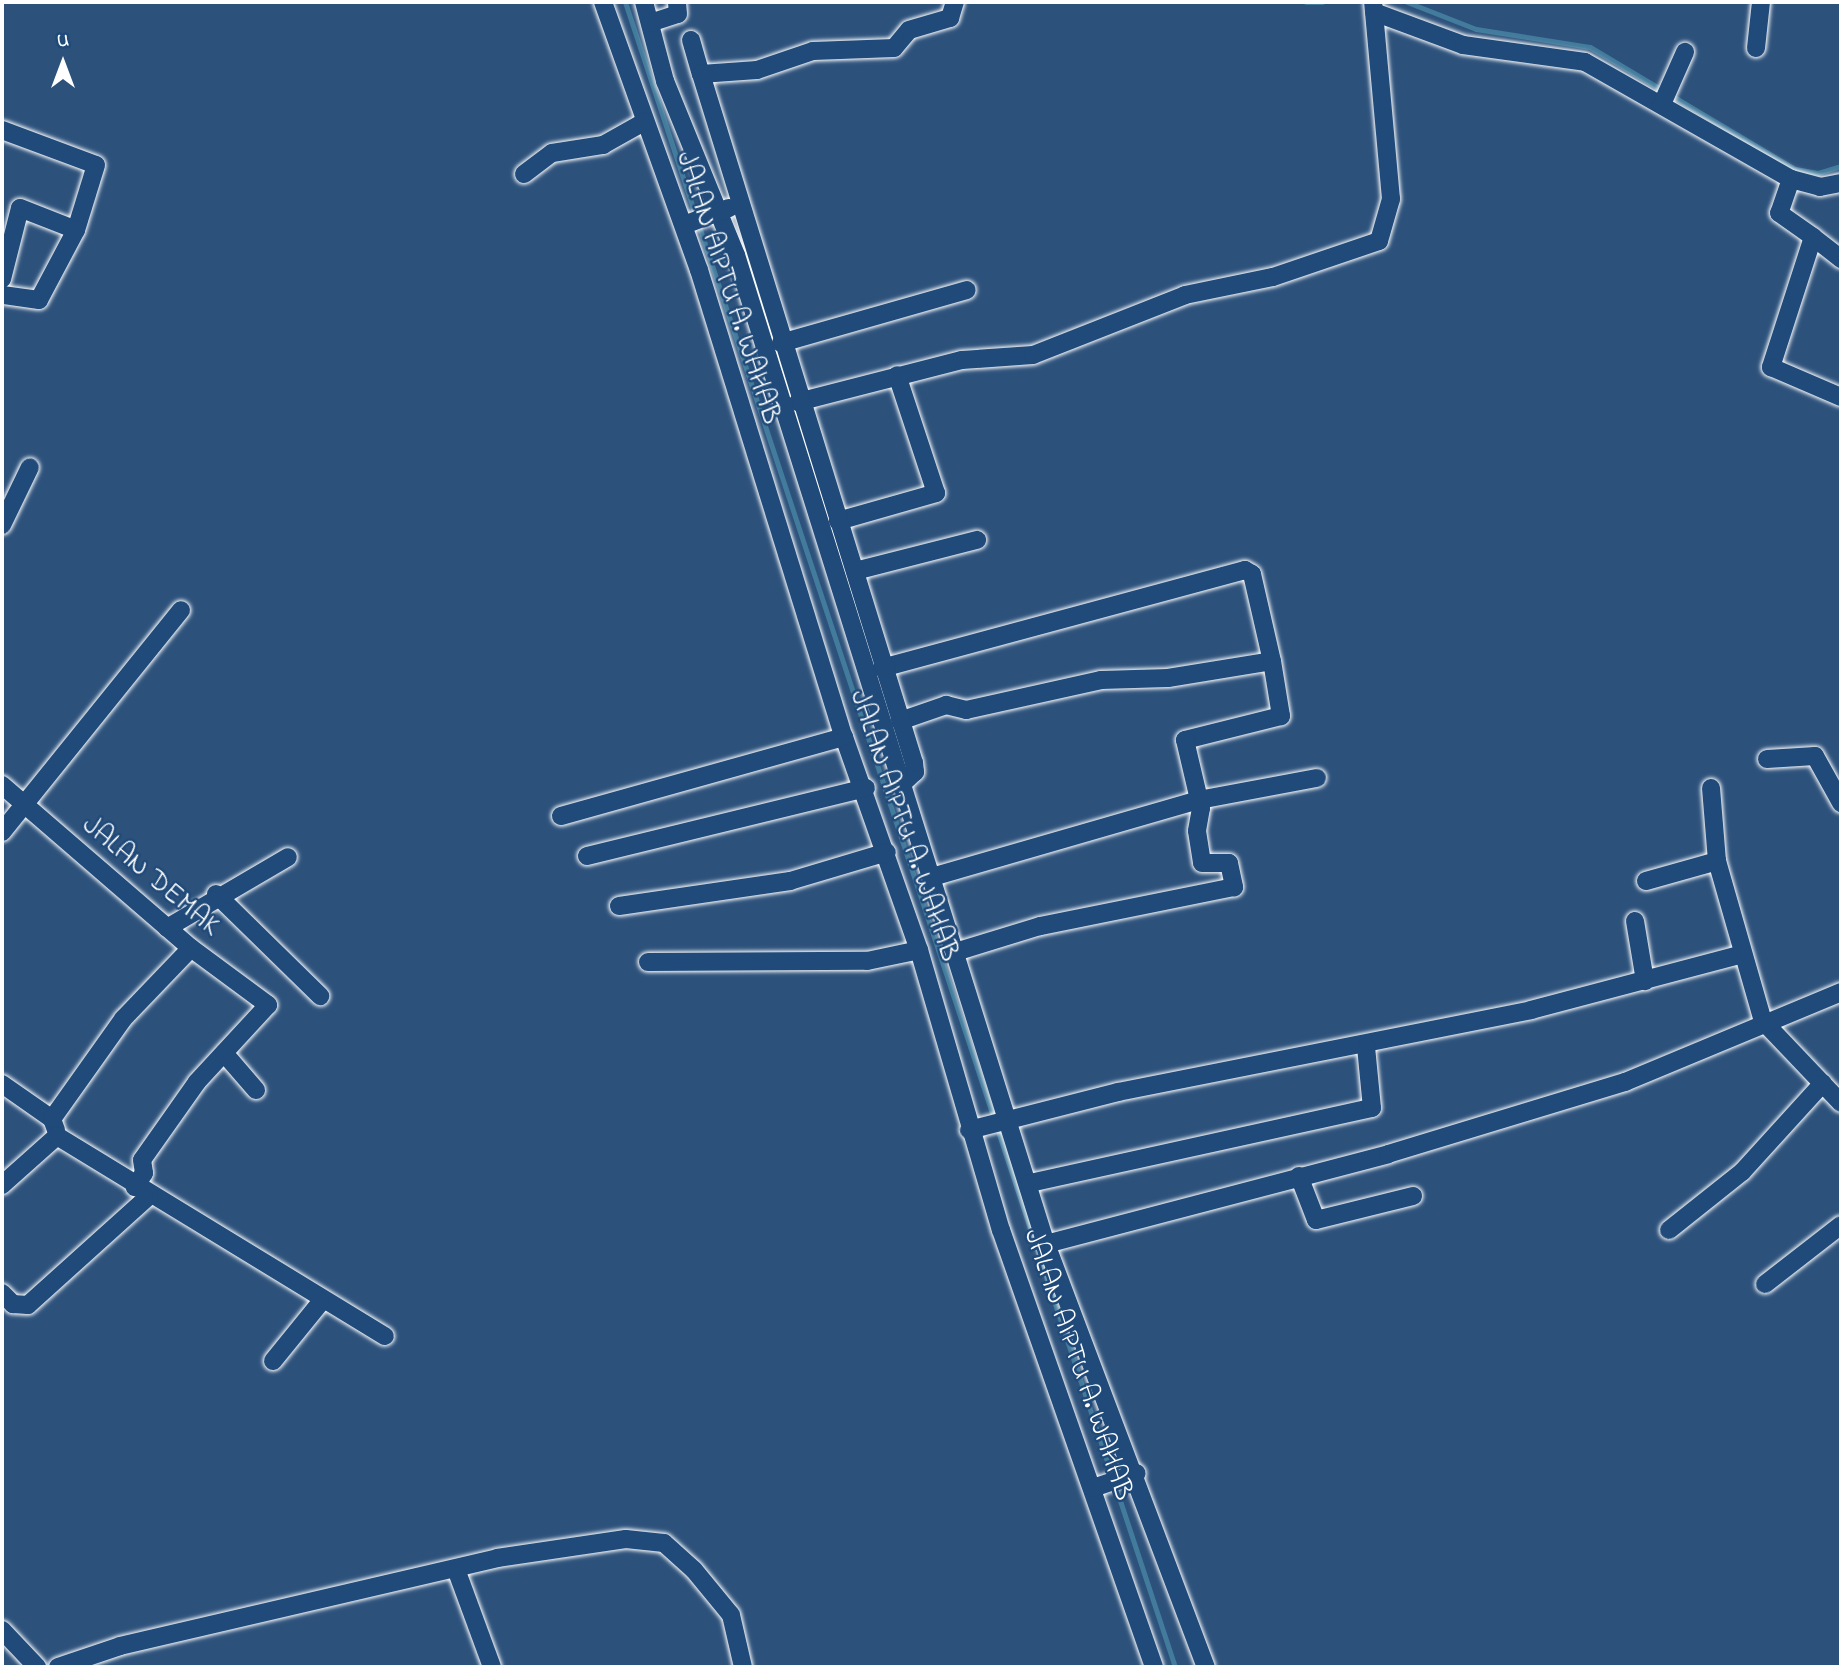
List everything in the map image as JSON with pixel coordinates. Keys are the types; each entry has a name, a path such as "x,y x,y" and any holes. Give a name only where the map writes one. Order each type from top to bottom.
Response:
{"street":[{"name":"JALAN AIPTU A. WAHAB","path":"603,2 644,122 687,224 844,737 866,788 919,950 971,1129 1096,1487 1154,1667"},
{"path":"644,2 665,81 716,213 932,877 1003,1120 1030,1183 1046,1244 1206,1667"},
{"path":"650,23 678,14 677,2"},
{"path":"701,74 757,70 813,51 894,48 909,30 950,18 955,2"},
{"path":"1756,48 1761,2"},
{"path":"798,402 971,358 1033,355 1185,295 1273,277 1379,242 1392,214 1373,7 1463,45 1585,62 1664,102 1791,179 1819,187 1841,183"},
{"path":"691,40 798,402 855,571 882,668 915,768 902,784"},
{"path":"1664,102 1677,81 1685,52"},
{"path":"524,174 552,153 603,145 644,122"},
{"path":"2,130 96,165 76,230 38,300 2,295"},
{"path":"1791,179 1779,214 1841,260"},
{"path":"687,224 739,205"},
{"path":"2,279 20,208 76,230"},
{"path":"1813,237 1771,367 1841,397"},
{"path":"781,343 967,290"},
{"path":"838,521 936,493 897,375"},
{"path":"2,525 30,467"},
{"path":"855,571 977,540"},
{"path":"882,668 1245,570 1252,574 1272,661 1281,716 1185,740 1199,800 1202,863 1228,863 1231,889 1061,921 955,952"},
{"path":"2,832 181,610"},
{"path":"900,721 946,705 965,710 1101,680 1168,678 1272,661"},
{"path":"561,816 844,737"},
{"path":"1767,759 1815,755 1841,803"},
{"path":"932,877 1199,800 1317,778"},
{"name":"JALAN DEMAK","path":"2,785 191,948 268,1005 224,1054"},
{"path":"587,856 866,788"},
{"path":"1711,788 1717,861 1763,1021 1841,1104"},
{"path":"619,906 790,881 887,852"},
{"path":"167,928 216,894 288,857"},
{"path":"1646,881 1717,861"},
{"path":"216,894 320,996"},
{"path":"1635,921 1645,981"},
{"path":"2,1185 55,1127 123,1019 191,948"},
{"path":"648,962 867,961 919,950"},
{"path":"971,1129 1003,1120 1366,1047 1645,981 1743,954"},
{"path":"1046,1244 1299,1176 1625,1082 1763,1021 1841,992"},
{"path":"1030,1183 1372,1108 1366,1047"},
{"path":"2,1293 13,1304 28,1305 142,1192 142,1160 224,1054 256,1090"},
{"path":"1669,1230 1742,1171 1823,1083"},
{"path":"2,1084 142,1192 321,1302 385,1336"},
{"path":"1299,1176 1316,1220 1413,1196"},
{"path":"1765,1284 1841,1224"},
{"path":"272,1361 321,1302"},
{"path":"1096,1487 1133,1474"},
{"path":"58,1667 120,1646 536,1550 626,1539 664,1543 731,1615 743,1667"},
{"path":"456,1569 492,1667"},
{"path":"2,1630 37,1667"}],"waterway":[{"path":"625,2 1175,1667"},
{"path":"1306,2 1322,2"},
{"path":"1407,2 1476,29 1590,47 1795,169 1818,173 1841,166"}]}
